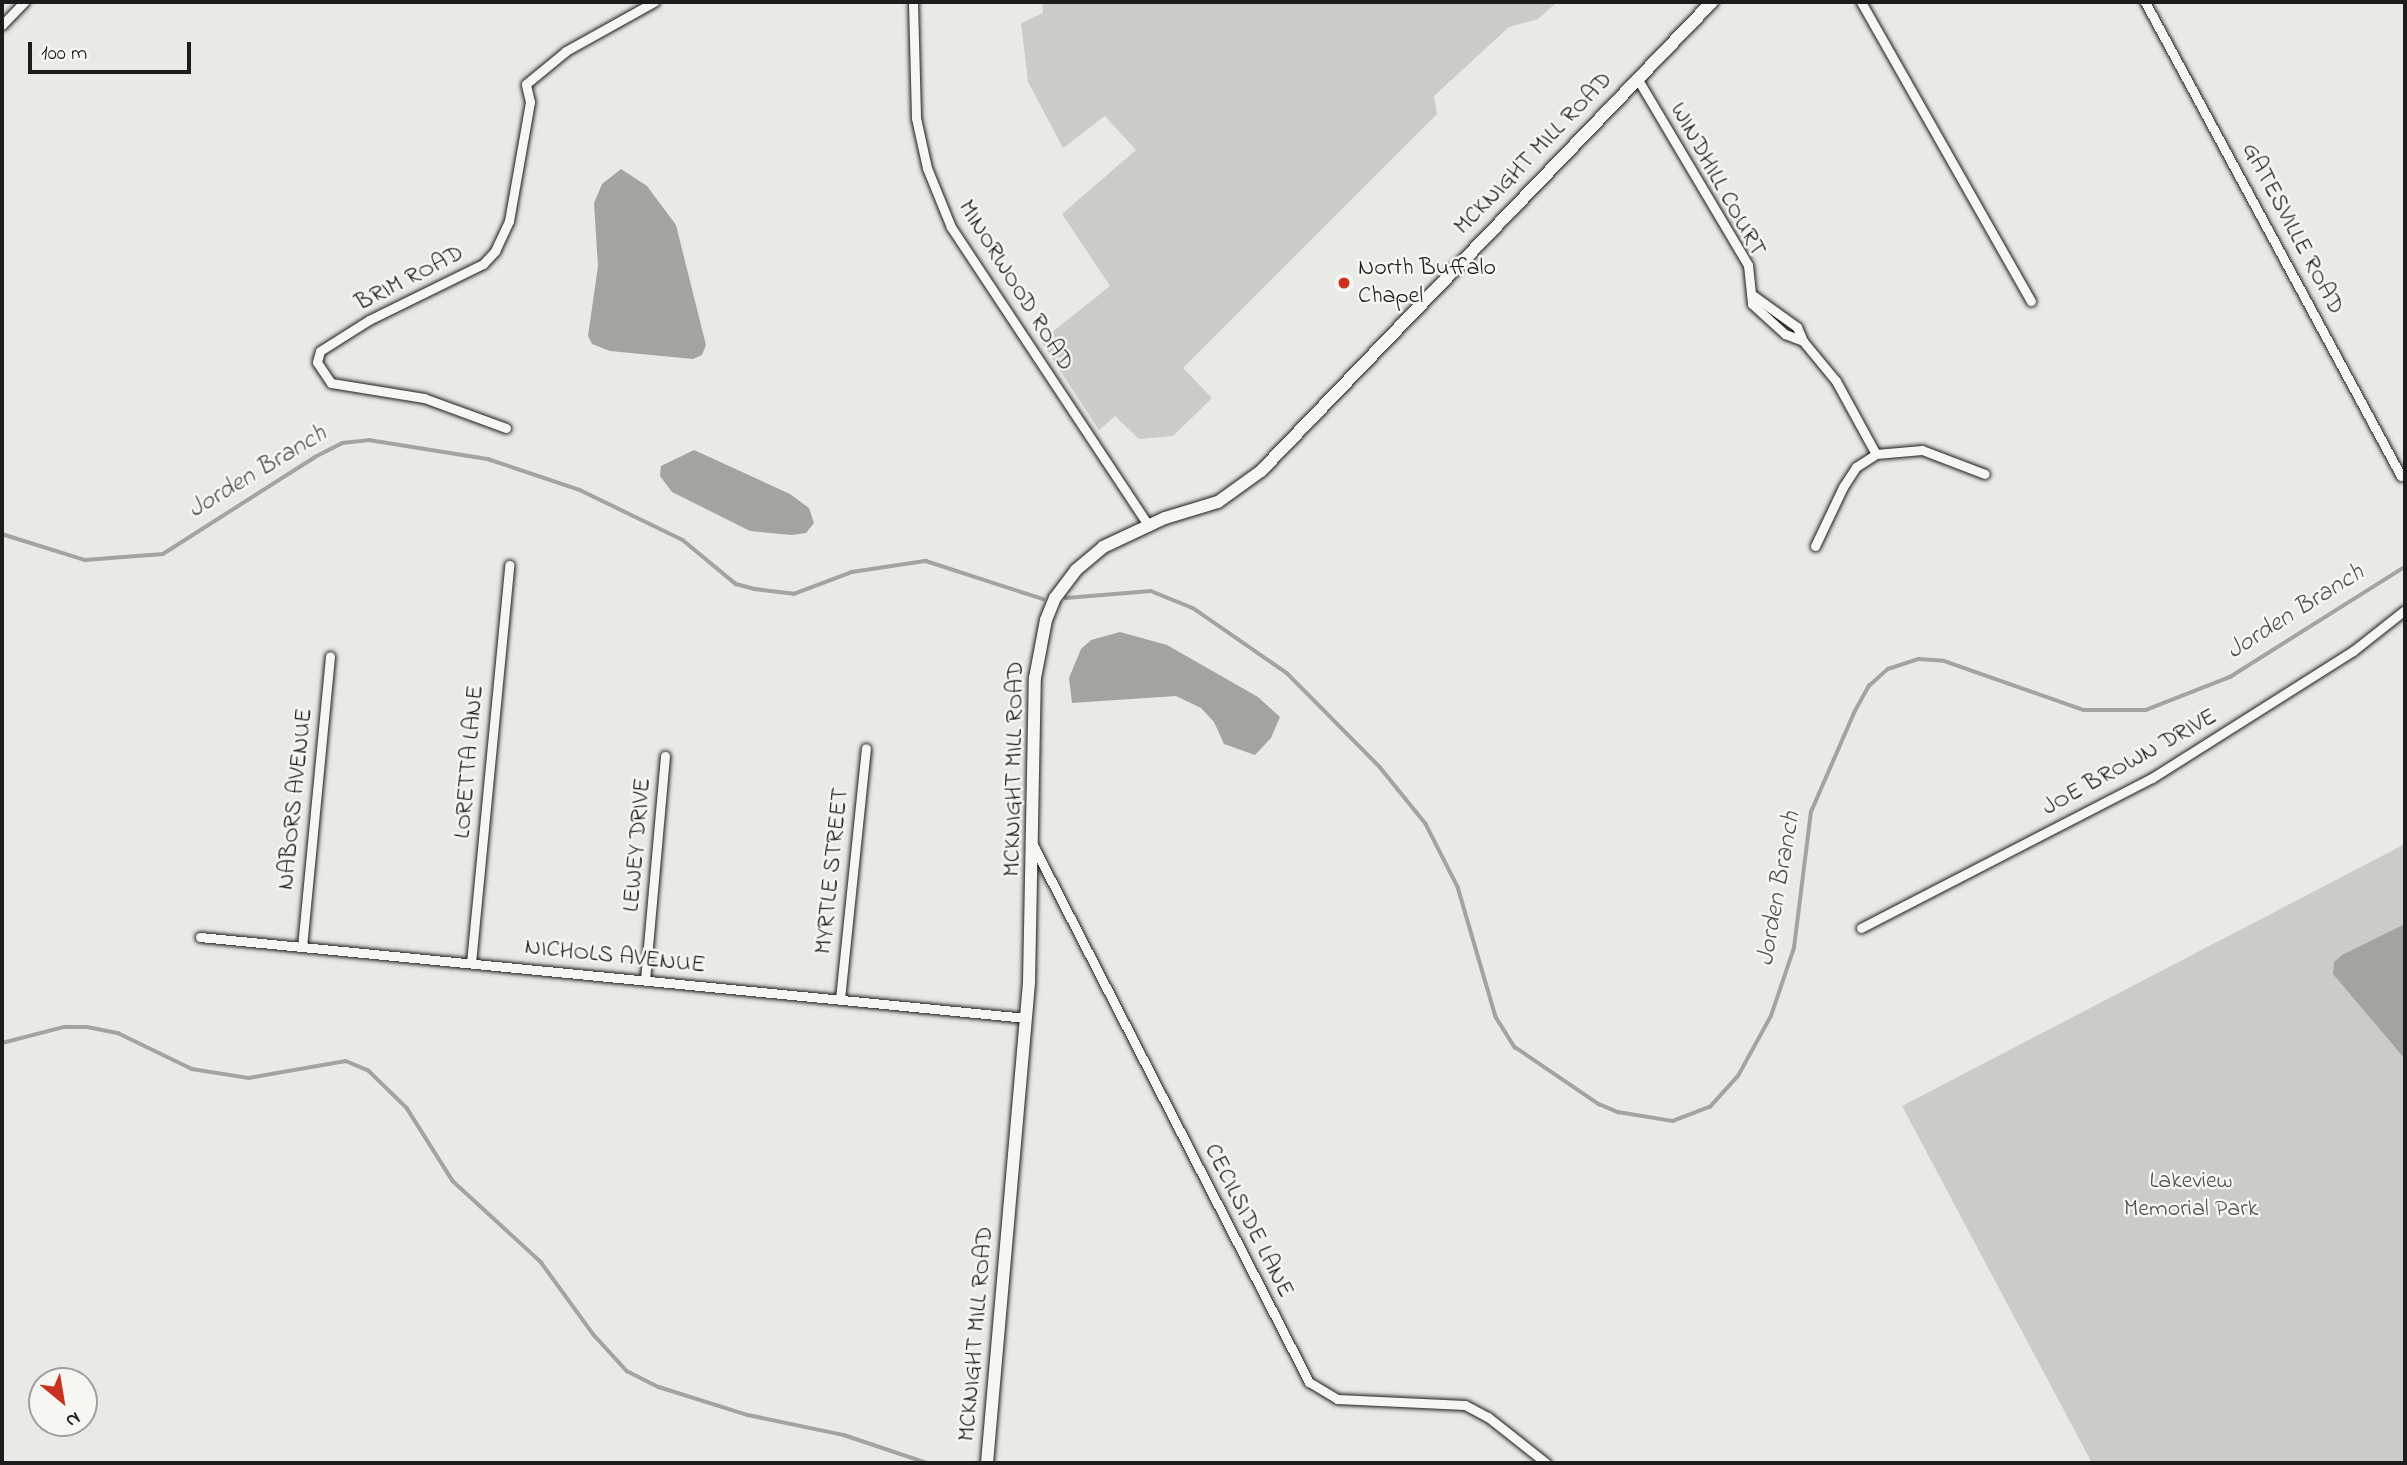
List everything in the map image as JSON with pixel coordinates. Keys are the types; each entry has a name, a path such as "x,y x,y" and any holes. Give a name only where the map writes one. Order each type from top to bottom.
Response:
{"street":[{"path":"2,25 24,2"},
{"name":"BRIM ROAD","path":"506,428 424,398 331,383 317,362 320,351 369,320 483,264 495,251 511,208 530,102 526,84 566,51 654,2"},
{"name":"MINORWOOD ROAD","path":"913,2 916,118 927,168 951,227 1148,525"},
{"name":"MCKNIGHT MILL ROAD","path":"987,1463 1026,1018 1033,845 1035,678 1046,620 1061,588 1084,562 1113,541 1148,525 1218,502 1261,471 1712,2"},
{"path":"1861,2 2031,301"},
{"name":"GATESVILLE ROAD","path":"2145,2 2401,476"},
{"name":"WINDHILL COURT","path":"1637,78 1748,265 1751,299 1797,327 1803,341 1836,381 1876,454"},
{"path":"1815,546 1843,487 1856,467 1876,454 1922,450 1985,474"},
{"name":"LORETTA LANE","path":"471,963 509,565"},
{"name":"JOE BROWN DRIVE","path":"1861,928 2152,778 2353,651 2405,610"},
{"name":"NABORS AVENUE","path":"302,947 330,656"},
{"name":"MYRTLE STREET","path":"839,999 866,748"},
{"name":"LEWEY DRIVE","path":"645,980 665,756"},
{"name":"CECILSIDE LANE","path":"1033,845 1309,1382 1337,1399 1465,1405 1489,1416 1546,1463"},
{"name":"NICHOLS AVENUE","path":"200,937 1026,1018"}],"green space":[{"path":"1042,2 1557,2 1538,19 1509,27 1434,96 1437,114 1183,368 1212,398 1173,436 1139,439 1115,416 1099,430 1041,341 1110,286 1062,214 1136,150 1105,116 1063,148 1028,82 1021,23 1043,13"},
{"name":"Lakeview Memorial Park","path":"2405,844 2405,1463 2092,1463 1902,1106"}],"shaded area":[{"path":"621,169 647,186 676,225 706,345 702,355 693,359 610,351 592,344 588,336 598,266 594,203 602,184"},
{"path":"694,450 790,494 809,508 814,523 806,533 792,535 750,531 672,492 660,476 661,466"},
{"path":"1120,632 1167,645 1258,697 1280,717 1271,738 1255,755 1224,744 1214,722 1201,708 1176,696 1072,703 1069,678 1081,649 1091,640"},
{"path":"2405,924 2405,1059 2333,974 2334,962 2342,955"}],"waterway":[{"name":"Jorden Branch","path":"2,534 85,560 163,554 315,457 342,443 369,440 488,459 580,490 683,540 736,584 755,589 794,594 852,572 926,561 1043,599"},
{"name":"Jorden Branch","path":"1066,598 1151,591 1193,608 1287,673 1380,767 1426,824 1458,887 1496,1017 1515,1047 1599,1104 1618,1112 1673,1121 1710,1107 1738,1076 1771,1016 1794,948 1811,812 1855,711 1869,686 1888,669 1918,659 1944,661 2084,710 2146,710 2230,677 2405,567"},
{"path":"2,1043 64,1027 87,1027 118,1033 192,1069 249,1078 346,1061 369,1071 407,1108 453,1181 541,1262 594,1335 627,1371 659,1387 748,1415 844,1435 927,1463"}],"place":[{"name":"North Buffalo Chapel","path":"1344,283"}]}
